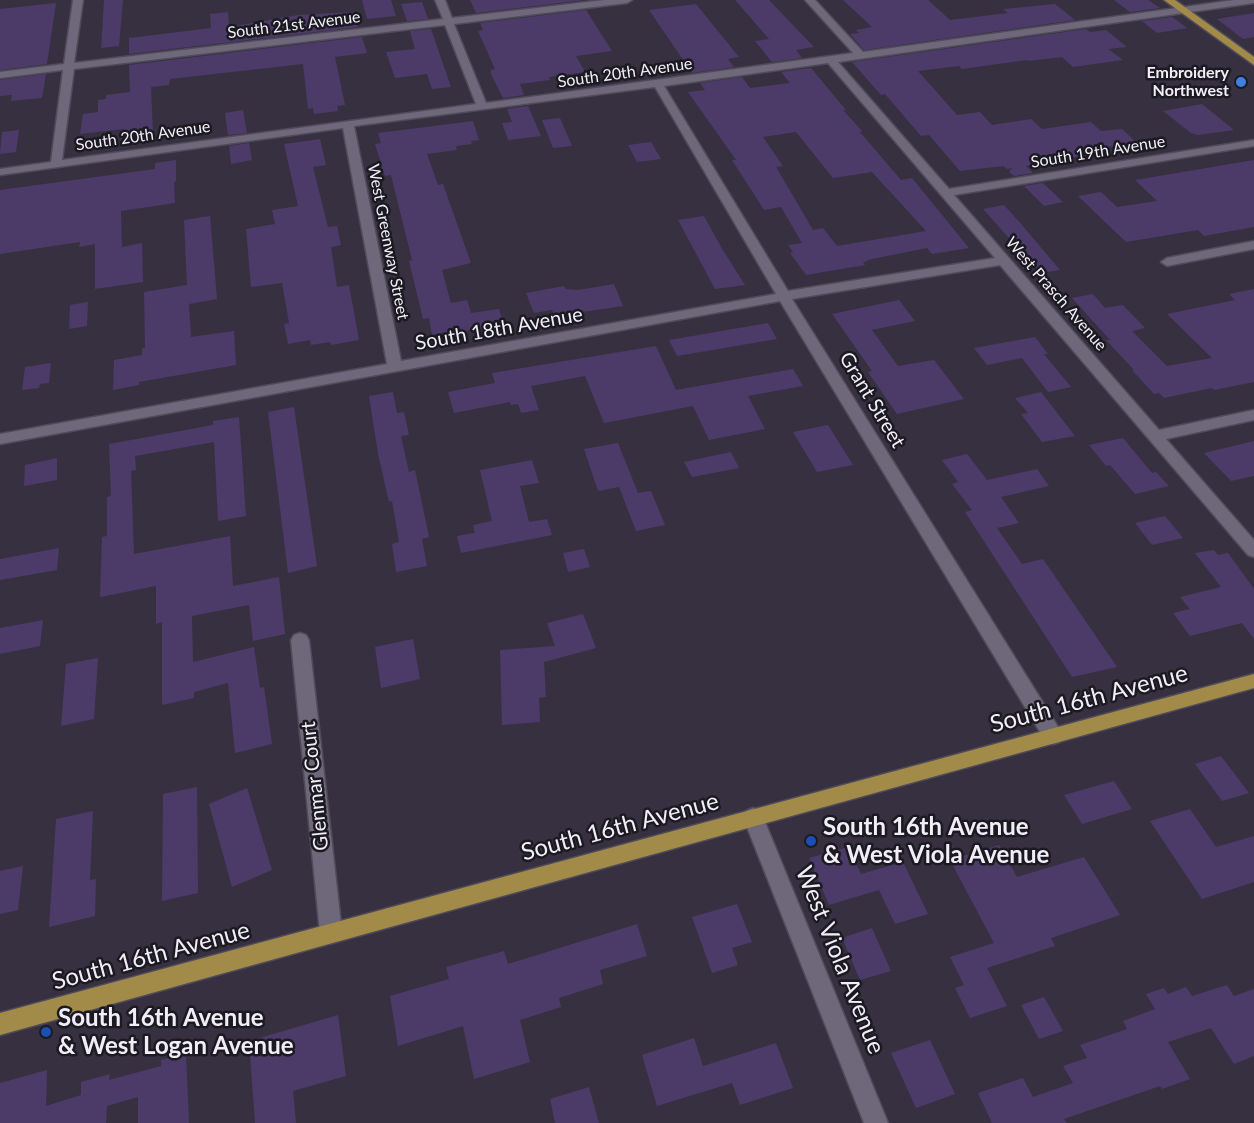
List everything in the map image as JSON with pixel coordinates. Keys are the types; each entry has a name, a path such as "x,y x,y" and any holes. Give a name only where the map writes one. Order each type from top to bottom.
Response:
{"main road":[{"path":"1169,0 1254,62"},
{"name":"South 16th Avenue","path":"0,1024 1254,681"}],"street":[{"path":"56,163 78,0"},
{"path":"440,0 482,107"},
{"name":"South 21st Avenue","path":"0,75 627,0"},
{"path":"810,0 861,56"},
{"name":"South 20th Avenue","path":"0,172 658,84 1254,0"},
{"name":"West Prasch Avenue","path":"831,60 948,193 1254,551"},
{"name":"Grant Street","path":"658,84 784,296 1053,736"},
{"name":"West Greenway Street","path":"348,124 395,368"},
{"name":"South 19th Avenue","path":"948,193 1254,144"},
{"path":"1167,262 1254,245"},
{"name":"South 18th Avenue","path":"0,439 784,296 1005,260"},
{"path":"1156,436 1254,415"},
{"name":"Glenmar Court","path":"300,640 331,933"},
{"name":"West Viola Avenue","path":"753,817 876,1123"}],"building":[{"path":"104,0 123,0 119,46 101,48"},
{"path":"362,0 391,0 396,16 367,19"},
{"path":"470,0 584,0 476,13"},
{"path":"735,0 769,0 814,47 796,50 802,58 772,62 755,41 769,39"},
{"path":"843,0 928,0 950,20 1008,13 1003,9 1055,4 1075,20 864,50 850,34 859,33 856,30 872,27"},
{"path":"1114,0 1148,0 1160,8 1130,12"},
{"path":"422,2 428,19 407,21 401,4"},
{"path":"56,3 47,64 0,70 0,9"},
{"path":"696,4 739,57 728,59 734,67 692,73 649,10"},
{"path":"586,10 612,51 576,56 585,72 520,84 524,95 503,98 491,74 491,70 495,69 478,31 483,30 480,23"},
{"path":"228,12 229,27 298,15 353,12 358,27 129,54 129,38 211,28 210,14"},
{"path":"1254,13 1254,37 1243,39 1217,19"},
{"path":"1172,17 1187,28 1157,33 1142,21"},
{"path":"431,29 451,87 432,89 427,74 395,78 386,52 415,49 410,31"},
{"path":"1086,29 1090,32 1106,30 1127,47 1108,49 1123,60 1073,67 1062,57 962,69 959,66 918,71 957,115 980,112 992,125 1031,119 1042,129 1091,122 1101,131 1122,129 1137,143 1099,148 1104,152 1026,166 1033,173 1014,176 1009,172 1012,168 1007,169 1003,166 960,171 929,135 921,136 885,94 881,95 852,62"},
{"path":"362,37 367,53 335,57 345,105 337,106 338,111 314,114 313,108 308,109 303,64 170,79 169,85 151,87 153,133 124,137 124,129 80,134 83,114 98,112 98,100 106,99 106,95 130,92 129,65"},
{"path":"811,68 846,110 843,110 862,131 860,132 901,180 912,178 969,248 932,254 927,248 867,260 863,262 865,265 806,275 790,253 793,252 788,245 802,243 781,207 764,210 732,160 736,160 688,92 705,90 700,83 742,77 750,88 790,83 781,72","holes":["796,132 833,178 872,172 926,231 837,246 823,228 813,230 776,167 783,166 763,137"]},
{"path":"46,74 42,98 11,101 12,95 0,96 0,80"},
{"path":"1202,104 1234,130 1198,135 1191,133 1163,111"},
{"path":"528,106 541,136 508,140 502,123 512,122 507,109"},
{"path":"243,110 247,133 228,135 225,113"},
{"path":"560,118 572,146 553,148 542,120"},
{"path":"473,121 479,140 471,141 472,144 456,146 457,150 427,154 438,185 443,184 471,263 442,270 451,303 467,300 471,313 499,309 504,326 432,335 429,318 423,319 409,261 412,260 391,175 385,176 375,144 381,143 378,133"},
{"path":"19,130 16,152 0,154 2,132"},
{"path":"320,139 326,165 313,167 328,227 337,226 341,245 331,247 337,287 349,285 359,340 331,345 330,342 311,345 310,340 288,344 284,324 289,323 282,283 251,287 246,229 275,224 272,210 298,206 284,144"},
{"path":"651,142 661,159 637,162 628,145"},
{"path":"249,143 252,160 231,164 229,146"},
{"path":"176,160 175,203 121,211 122,247 142,243 143,282 95,289 95,244 79,247 80,242 0,254 0,190 155,169 155,163"},
{"path":"1254,160 1254,227 1204,236 1198,230 1126,242 1078,196 1101,192 1117,207 1157,201 1135,180"},
{"path":"1043,183 1063,202 1044,206 1024,186"},
{"path":"1004,205 1060,270 1040,273 983,209"},
{"path":"210,216 217,299 189,304 191,337 234,331 236,365 139,382 139,385 113,390 114,360 142,355 142,348 145,348 144,292 187,285 184,220"},
{"path":"704,216 745,285 715,289 678,220"},
{"path":"614,284 623,306 555,316 552,310 534,313 526,293 564,286 566,289 578,290"},
{"path":"1254,289 1254,382 1164,398 1159,393 1154,394 1072,298 1093,294 1105,308 1123,305 1145,328 1132,331 1167,366 1212,358 1167,314 1235,300 1229,294"},
{"path":"899,300 915,321 872,330 898,366 934,360 964,399 897,414 868,372 872,371 832,314"},
{"path":"88,302 87,326 69,329 70,305"},
{"path":"768,323 777,339 677,356 669,340"},
{"path":"1035,337 1048,354 1044,354 1071,387 1048,392 1022,358 987,365 974,348"},
{"path":"656,346 676,390 793,369 803,386 748,396 765,429 709,440 693,406 604,423 585,376 531,386 539,410 521,413 518,404 511,405 510,402 454,413 448,392 495,383 492,373"},
{"path":"51,363 49,383 40,384 39,388 22,390 25,367"},
{"path":"393,392 397,413 404,412 409,435 401,436 409,472 415,470 429,537 422,539 427,566 396,572 392,544 399,542 392,501 389,502 378,454 369,396"},
{"path":"1041,392 1075,436 1042,442 1021,414 1028,413 1015,398"},
{"path":"294,407 317,566 288,573 268,412"},
{"path":"239,417 246,516 218,521 214,442 135,456 136,470 131,471 134,554 230,536 233,586 279,577 285,634 253,641 249,605 192,616 193,662 254,647 260,688 264,687 272,744 235,753 228,683 194,692 194,698 162,705 162,622 156,624 156,586 100,597 102,537 107,536 107,497 111,496 109,444 213,425 213,421"},
{"path":"828,425 853,465 817,472 793,432"},
{"path":"1123,438 1152,473 1156,472 1169,486 1135,494 1110,465 1106,466 1089,445"},
{"path":"1254,441 1254,476 1231,481 1204,453"},
{"path":"618,443 638,493 651,491 665,525 636,531 619,487 598,491 584,449"},
{"path":"731,452 739,468 692,477 684,462"},
{"path":"967,454 987,480 1037,469 1049,486 1001,497 1019,523 997,528 1022,564 1043,559 1117,667 1072,677 965,512 972,510 952,484 958,482 942,460"},
{"path":"57,458 57,480 24,486 25,465"},
{"path":"532,460 539,483 520,486 529,522 547,519 552,535 461,553 457,536 475,533 473,525 492,521 480,470"},
{"path":"1165,516 1183,538 1152,545 1135,523"},
{"path":"59,548 57,570 0,580 0,559"},
{"path":"584,549 590,567 568,572 563,553"},
{"path":"1214,550 1218,555 1228,553 1254,589 1254,639 1242,623 1190,636 1173,613 1190,609 1180,597 1221,587 1195,553"},
{"path":"583,614 596,648 544,662 546,697 539,698 540,722 502,725 500,650 555,646 547,623"},
{"path":"43,620 40,646 0,654 0,628"},
{"path":"413,639 420,679 381,688 375,647"},
{"path":"98,658 94,719 61,726 66,664"},
{"path":"1221,756 1249,793 1222,801 1195,764"},
{"path":"1114,781 1132,809 1082,824 1064,795"},
{"path":"197,787 198,893 162,901 163,794"},
{"path":"247,788 272,870 232,887 209,804"},
{"path":"1190,809 1216,847 1254,836 1254,882 1202,899 1150,821"},
{"path":"93,811 90,880 96,879 95,916 49,927 56,819"},
{"path":"999,845 1017,877 1084,857 1120,915 1051,938 1055,946 987,968 1007,1006 970,1018 955,988 964,985 950,957 994,943 950,860"},
{"path":"848,847 861,874 903,862 928,914 895,924 879,890 829,905 809,858"},
{"path":"23,866 18,910 0,914 0,871"},
{"path":"737,904 752,942 732,948 738,965 712,973 692,917"},
{"path":"637,924 647,956 600,970 603,984 559,998 561,1007 520,1020 530,1062 474,1079 463,1026 398,1046 390,996 449,979 446,967 504,951 508,964"},
{"path":"872,928 891,971 860,980 842,938"},
{"path":"1227,985 1234,996 1254,989 1254,1056 1234,1064 1211,1028 1168,1042 1190,1079 1162,1089 1160,1086 1064,1119 1067,1123 992,1123 978,1093 1023,1078 1033,1097 1073,1083 1063,1066 1087,1058 1080,1045 1127,1029 1123,1021 1155,1009 1146,994 1164,988 1168,994 1186,987 1192,996"},
{"path":"1044,997 1063,1031 1039,1039 1021,1005"},
{"path":"338,1015 346,1076 293,1091 296,1123 255,1123 249,1041"},
{"path":"694,1038 703,1066 776,1043 793,1088 740,1105 732,1083 657,1106 642,1055"},
{"path":"930,1040 955,1094 916,1108 891,1053"},
{"path":"186,1053 189,1123 138,1123 138,1097 107,1106 106,1123 0,1123 0,1083 47,1070 46,1106 81,1095 81,1082 110,1074 109,1080 161,1066 161,1060"},
{"path":"589,1087 599,1123 555,1123 550,1099"}],"place":[{"name":"Embroidery Northwest","path":"1241,82"},
{"name":"South 16th Avenue & West Viola Avenue","path":"811,841"},
{"name":"South 16th Avenue & West Logan Avenue","path":"46,1032"}]}
